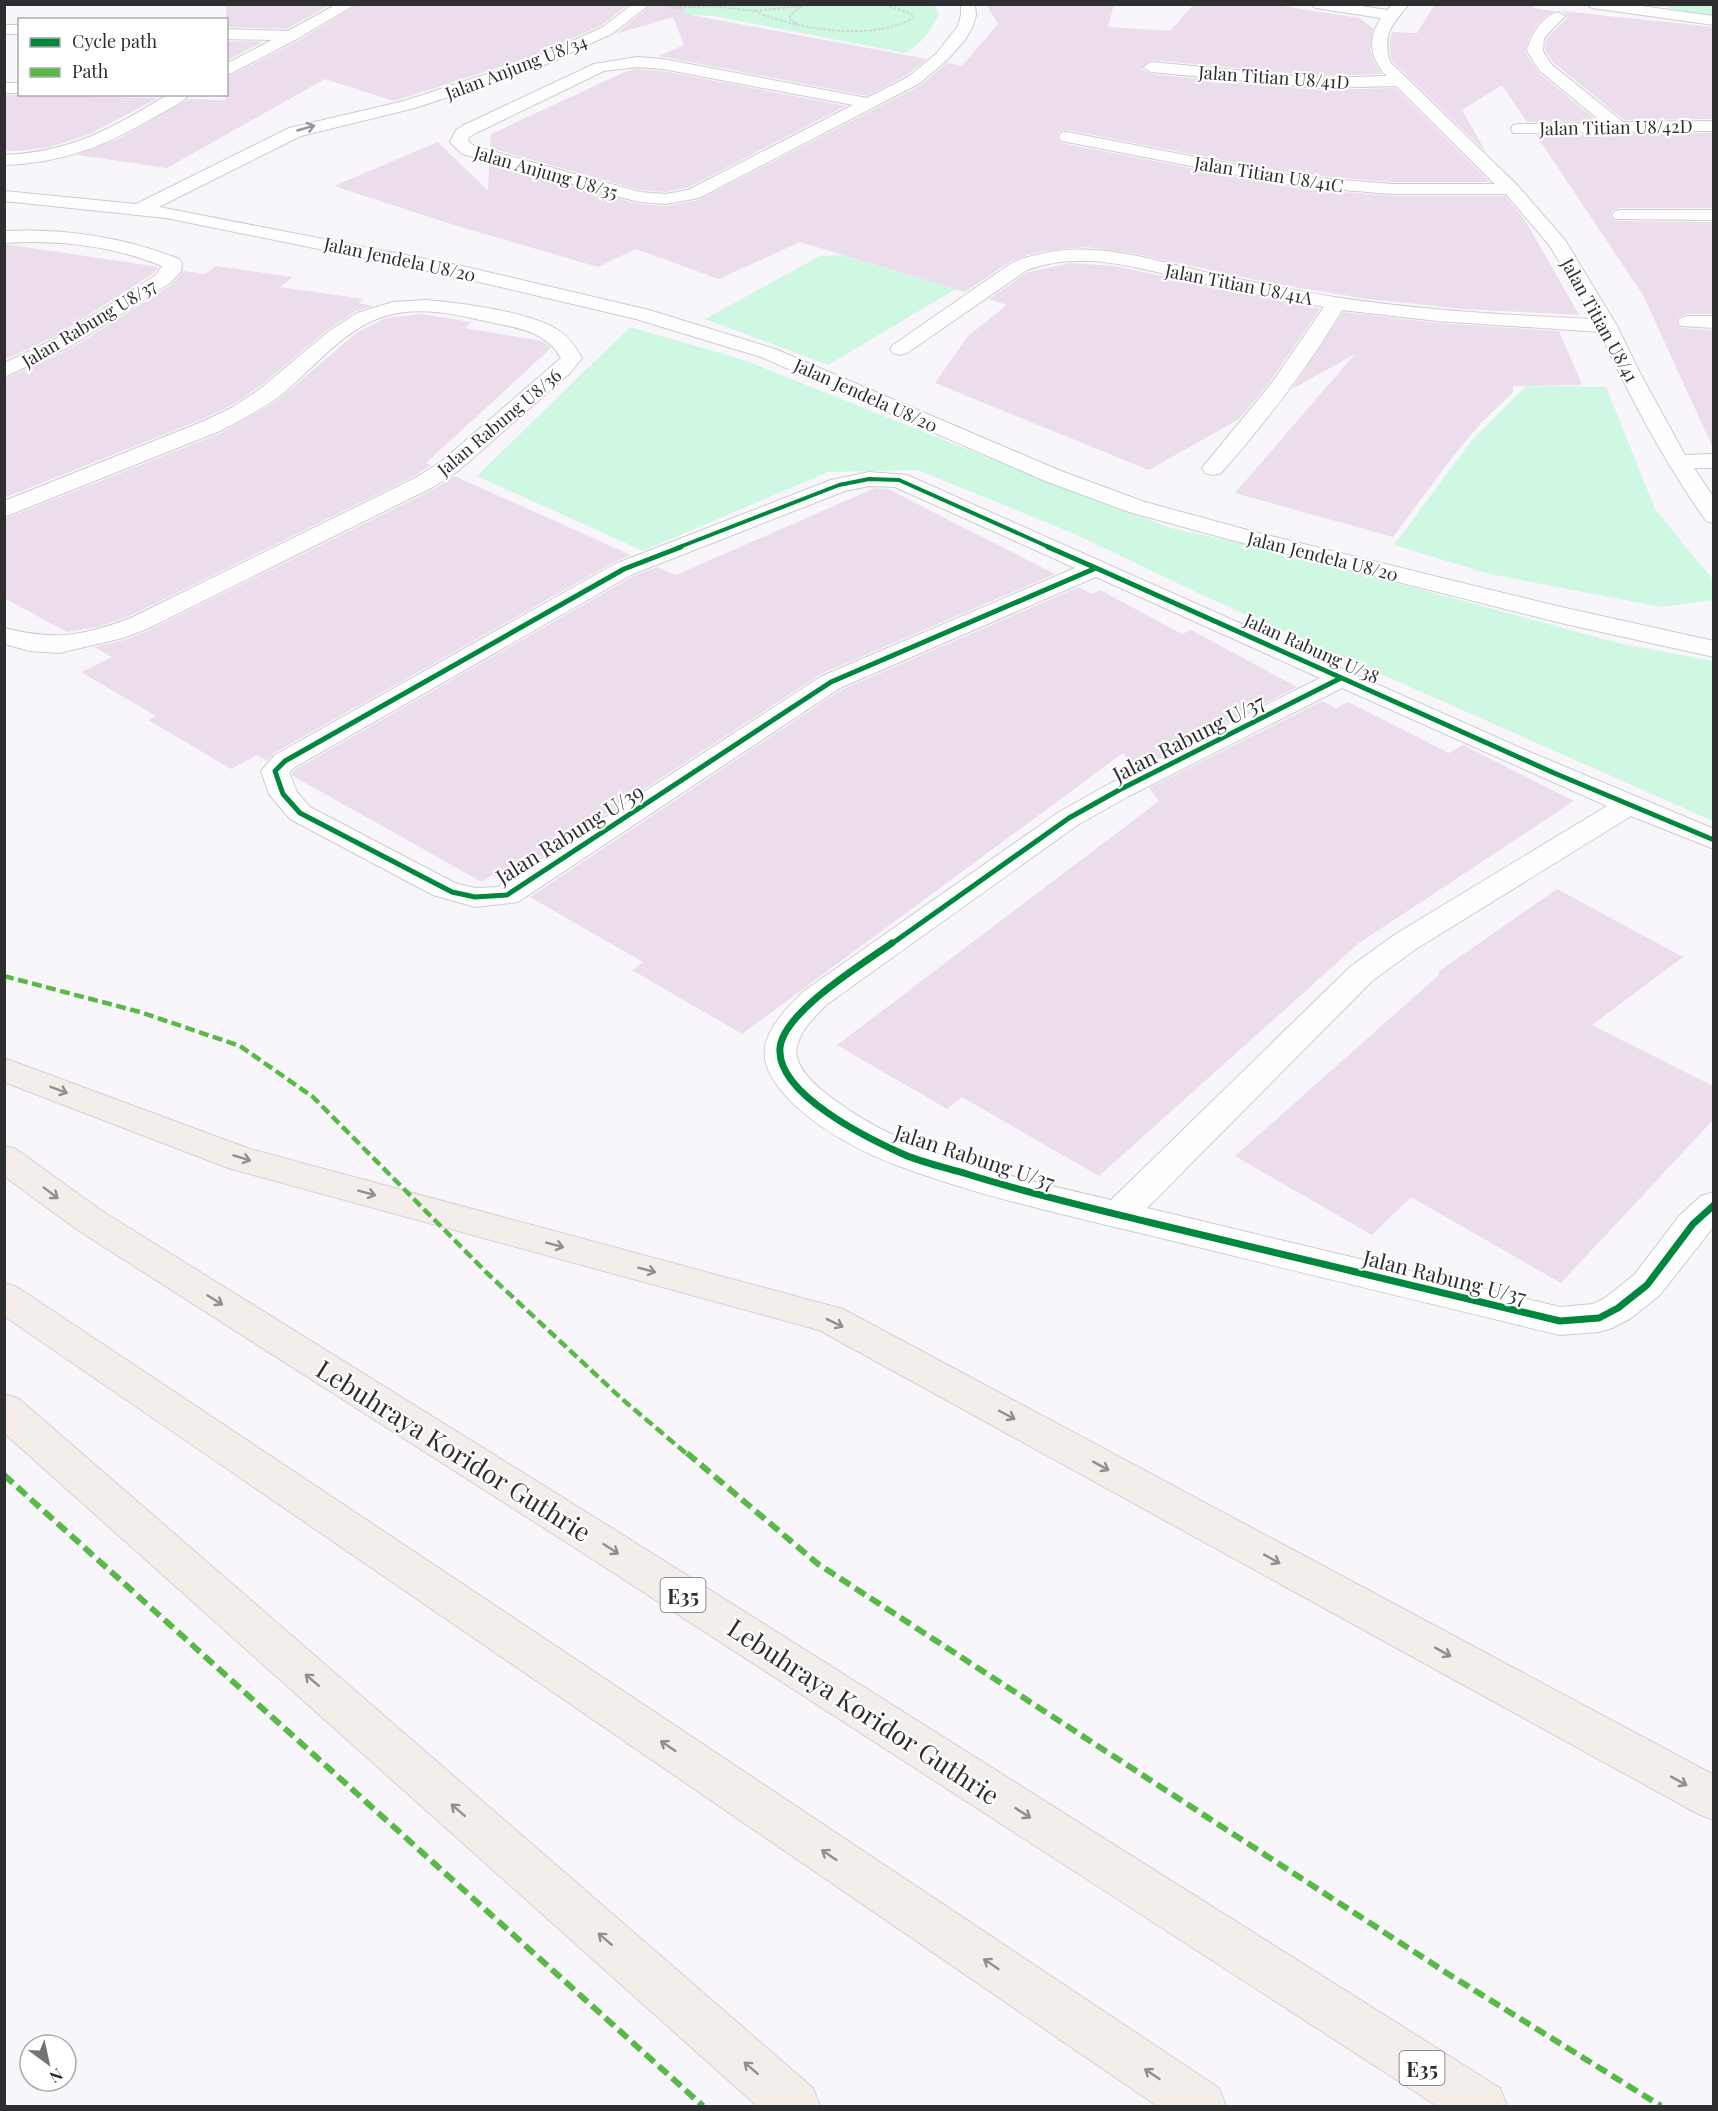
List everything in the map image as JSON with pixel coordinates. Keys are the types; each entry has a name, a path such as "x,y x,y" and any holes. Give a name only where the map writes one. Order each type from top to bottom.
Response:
{"highway":[{"path":"4,1069 240,1158 830,1319 1713,1799"},
{"name":"Lebuhraya Koridor Guthrie","path":"4,1158 88,1220 584,1532 1482,2106"},
{"path":"4,1297 1201,2106"},
{"path":"4,1409 795,2106"}],"street":[{"path":"228,70 349,4"},
{"name":"Jalan Anjung U8/35","path":"870,103 663,64 623,63 600,67 470,129 462,134 459,142 468,150 639,197 666,199 681,197 707,189 914,80 938,62 954,44 968,18 968,4"},
{"path":"1316,4 1395,10"},
{"path":"1592,4 1645,7 1713,21"},
{"name":"Jalan Anjung U8/34","path":"141,209 216,171 312,142 380,112 453,91 541,61 608,30 641,6"},
{"name":"Jalan Titian U8/41","path":"1395,10 1378,34 1378,45 1383,64 1511,189 1558,244 1607,326 1629,373 1678,462 1713,516"},
{"path":"1558,16 1537,37 1534,51 1546,68 1618,127"},
{"path":"228,34 294,36"},
{"name":"Jalan Titian U8/41D","path":"1151,67 1310,83 1398,81"},
{"path":"4,160 45,158 87,147 178,96"},
{"name":"Jalan Titian U8/42D","path":"1519,129 1713,126"},
{"name":"Jalan Titian U8/41C","path":"1067,137 1303,182 1392,189 1511,189"},
{"name":"Jalan Jendela U8/20","path":"4,196 141,209 340,246 642,314 768,353 1043,471 1137,507 1527,607 1713,649"},
{"path":"1621,215 1713,215"},
{"name":"Jalan Rabung U8/37","path":"4,237 36,236 85,242 149,254 172,263 171,271 163,279 74,336 4,371"},
{"name":"Jalan Titian U8/41A","path":"900,349 1033,259 1079,253 1120,259 1242,286 1336,303 1520,322 1607,326"},
{"path":"1213,468 1287,381 1313,343 1336,303"},
{"name":"Jalan Rabung U8/36","path":"4,510 212,426 244,410 359,320 377,312 422,306 447,307 525,323 558,338 568,348 572,358 563,369 450,466 425,482 140,623 85,641 59,645 30,643 4,636"},
{"path":"1688,322 1713,322"},
{"path":"1678,462 1713,461"},
{"name":"Jalan Rabung U/39","path":"899,480 869,479 839,485 624,569 285,761 275,771 282,795 300,813 460,897 487,899 507,895 831,682 1096,568"},
{"name":"Jalan Rabung U/38","path":"899,480 1628,806 1713,840"},
{"name":"Jalan Rabung U/37","path":"1341,678 1129,784 1069,818 815,998 793,1022 780,1047 784,1067 799,1090 827,1113 863,1135 907,1156 1021,1191 1560,1321 1599,1318 1618,1308 1647,1285 1693,1224 1713,1204"},
{"path":"1119,1214 1361,974 1405,942 1628,806"}],"path":[{"path":"641,6 712,6 754,10 821,4"},
{"path":"754,10 800,25 830,30 865,30 901,25 913,18 912,14 906,11 883,4"},
{"path":"800,25 790,19 790,15 802,6"}],"green space":[{"path":"656,4 934,4 939,14 925,36 905,53 713,16 646,13"},
{"path":"1670,5 1713,5 1713,16 1668,8"},
{"path":"841,255 956,289 828,365 705,319 820,256"},
{"path":"630,327 744,360 1082,495 1171,528 1293,555 1622,644 1713,661 1713,821 1202,595 1077,535 918,470 828,472 643,551 477,476"},
{"path":"1526,386 1606,387 1655,509 1713,580 1713,600 1662,607 1489,574 1394,545 1472,440"}],"building":[{"path":"226,4 331,4 287,29 228,27 228,18 226,18"},
{"path":"358,4 629,4 602,25 534,56 394,101 325,79 167,168 77,155 122,137 188,99 226,100 228,77 298,41"},
{"path":"652,4 683,4 685,14 927,59 907,75 867,96 659,56 684,45 673,17 616,34"},
{"path":"986,4 1114,4 1108,27 1170,31 1194,4 1270,4 1359,18 1373,28 1370,49 1375,64 1382,74 1319,76 1151,60 1141,68 1151,74 1319,90 1395,88 1490,182 1392,182 1294,174 1067,130 1059,132 1057,138 1061,143 1294,188 1392,196 1505,196 1525,220 1579,315 1463,309 1367,299 1270,283 1132,253 1086,247 1038,252 1012,260 965,292 800,242 719,279 636,249 598,267 454,225 334,186 438,142 488,191 489,164 639,204 666,206 699,200 921,85 947,63 962,66 998,24"},
{"path":"1435,4 1535,4 1533,8 1555,11 1536,26 1525,52 1539,73 1597,121 1527,122 1502,85 1462,110 1486,152 1392,61 1389,44 1392,32 1417,33"},
{"path":"1561,11 1713,27 1713,119 1624,120 1554,63 1545,50 1546,39 1567,18 1566,14"},
{"path":"228,41 263,42 228,60"},
{"path":"629,70 663,71 846,106 687,188 666,192 640,190 490,148 491,134"},
{"path":"4,95 158,98 90,134 50,147 4,151"},
{"path":"1713,133 1713,208 1621,208 1613,210 1610,215 1615,221 1713,222 1713,314 1687,314 1679,317 1676,322 1681,328 1713,330 1713,448 1643,295 1536,135"},
{"path":"4,245 159,267 154,273 56,336 4,360"},
{"path":"1071,263 1114,266 1320,309 1269,383 1239,419 1149,470 935,383 968,336 1007,305 989,299 1028,272"},
{"path":"216,266 293,277 280,287 363,299 358,303 374,306 356,311 327,330 259,387 232,405 203,419 4,498 4,379 72,348 171,285 183,271 205,274"},
{"path":"1343,312 1437,323 1559,331 1582,385 1513,386 1513,392 1481,423 1454,455 1393,537 1235,493 1355,354 1292,389"},
{"path":"421,314 471,322 465,328 542,341 551,348 426,463 431,465 416,475 130,616 97,627 67,632 4,598 4,519 221,433 277,401 356,333 386,318"},
{"path":"454,476 631,555 614,562 274,753 267,761 257,755 231,769 148,720 156,716 81,672 112,657 94,647 124,640 150,630 434,489"},
{"path":"875,488 888,489 1055,574 821,674 503,881 492,875 482,882 293,776 292,773 296,769 634,576 657,567 676,575"},
{"path":"1079,587 1092,594 1100,590 1182,634 1191,630 1297,687 1135,769 1123,753 742,1034 632,970 643,962 530,897 841,690"},
{"path":"1322,701 1336,708 1348,702 1449,753 1463,745 1574,801 1359,943 1099,1176 962,1097 947,1109 837,1045 1159,801 1149,788"},
{"path":"1557,889 1683,957 1592,1025 1713,1086 1713,1120 1561,1283 1411,1197 1372,1235 1235,1156 1440,974 1438,972"}],"marked path":[{"path":"4,976 140,1012 240,1046 313,1097 488,1274 622,1399 818,1564 1453,1977 1661,2106"},
{"path":"4,1475 703,2106"}],"cycle path":[{"path":"1096,568 831,682 507,895 475,897 460,895 444,889 300,813 283,794 276,778 275,771 285,761 624,569 839,485 869,479 899,480 1024,536 1086,564 1148,592 1515,756 1714,840"},
{"path":"1341,678 1119,790 1069,818 815,998 793,1021 780,1047 784,1067 799,1090 827,1113 863,1135 907,1156 1021,1191 1560,1321 1599,1318 1618,1308 1647,1285 1693,1224 1714,1205"}]}
